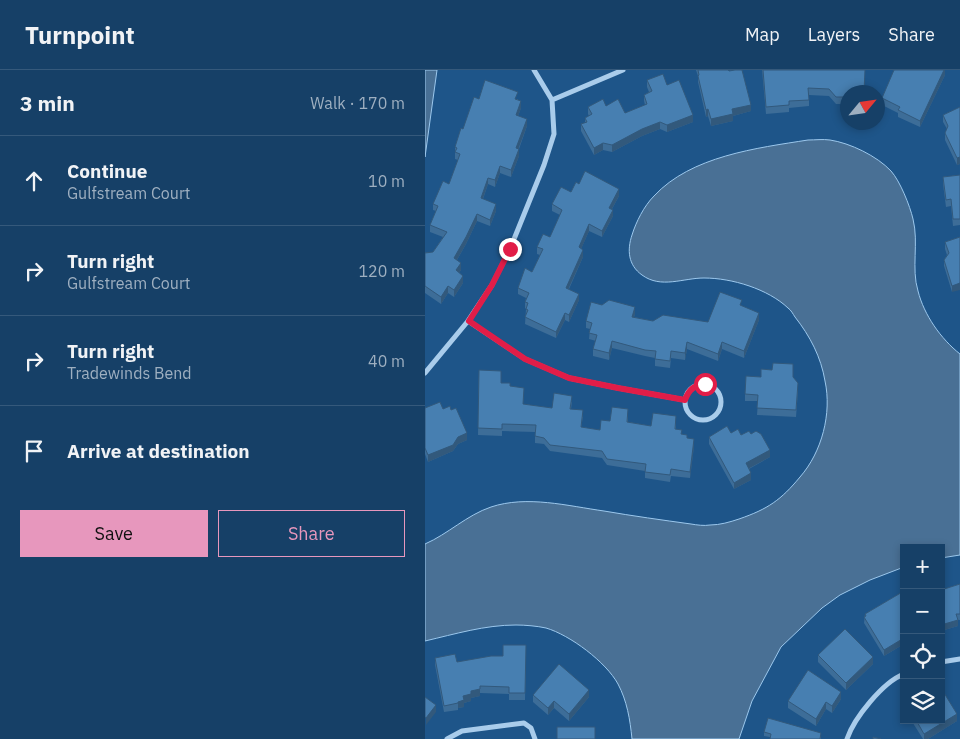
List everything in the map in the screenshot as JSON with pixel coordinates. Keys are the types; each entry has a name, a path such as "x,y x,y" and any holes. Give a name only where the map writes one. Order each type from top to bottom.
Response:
{"street":[{"path":"425,373 469,321 492,285 510,249 544,166 554,134 552,100 534,70"},
{"path":"552,100 623,70"},
{"path":"469,321 525,359 569,378 685,400"},
{"path":"705,384 711,386 719,394 721,404 715,415 710,419 704,420 692,416 688,412 685,400 690,390 695,386 705,384"},
{"path":"945,661 960,659"},
{"path":"847,739 849,731 868,703 900,676"},
{"path":"447,739 462,731 524,723 531,728 535,739"}],"water":[{"path":"425,70 437,70 425,157"},
{"path":"808,140 827,140 846,144 863,151 885,165 901,187 910,207 915,228 916,282 924,309 946,341 960,354 960,555 945,557 945,544 900,544 900,569 870,580 840,595 822,608 781,647 752,701 739,739 632,739 626,704 618,684 596,658 566,637 546,628 504,625 470,630 425,641 425,544 482,510 519,502 562,504 698,525 717,524 732,521 766,507 787,492 800,477 814,456 823,432 826,419 827,393 818,355 791,311 770,295 738,282 704,278 672,282 649,279 634,267 629,252 630,241 641,214 654,196 669,182 706,163 768,146"}],"building":[{"path":"698,70 742,70 751,105 732,109 733,114 711,119 708,109 706,110"},
{"path":"763,70 865,70 864,85 840,85 840,97 836,97 829,89 808,88 809,100 789,101 789,105 766,107"},
{"path":"894,70 944,70 920,121 898,110 900,107 885,100 885,91"},
{"path":"663,74 667,85 679,80 693,115 667,125 660,122 612,145 603,143 594,148 581,124 587,122 585,118 592,114 588,107 603,99 606,106 618,99 625,113 647,104 644,95 652,91 647,80"},
{"path":"485,80 518,92 515,99 521,101 516,115 527,119 516,148 519,149 511,170 500,166 495,180 488,178 481,198 496,204 490,220 477,214 454,258 461,263 456,270 463,276 454,290 448,286 441,297 425,286 425,253 433,252 447,232 430,225 438,206 433,204 443,181 449,184 460,154 455,152 457,148 455,147 461,128 463,129 474,97 479,99"},
{"path":"960,107 960,157 957,158 945,133 948,126 943,115"},
{"path":"585,171 619,189 609,208 613,210 602,231 589,224 579,247 583,250 566,288 579,294 569,315 565,313 556,332 525,317 528,303 525,302 529,293 518,288 525,268 532,272 543,249 537,247 543,234 550,237 562,210 552,204 561,187 571,192 576,182 579,184"},
{"path":"960,175 960,219 953,219 951,199 946,200 943,177"},
{"path":"960,237 960,283 952,286 944,260 949,253 945,242"},
{"path":"720,292 742,300 740,305 759,313 744,351 722,342 718,354 687,342 685,353 671,351 670,361 655,359 656,351 612,341 609,353 593,349 597,335 589,333 592,323 586,321 591,302 602,305 609,300 635,307 632,317 653,321 663,315 708,322"},
{"path":"773,363 793,364 793,377 798,383 796,410 757,408 758,395 745,394 746,376 761,377 761,369 772,370"},
{"path":"479,370 501,371 501,383 510,383 510,386 524,388 523,404 552,408 554,393 572,396 570,409 583,410 581,427 600,430 601,420 610,421 612,407 628,409 627,422 651,426 653,413 676,416 675,429 682,430 681,434 687,435 687,438 694,439 690,472 671,469 670,475 645,472 646,464 607,459 602,451 550,445 544,438 535,436 536,425 502,424 502,429 478,428"},
{"path":"440,402 443,409 450,406 451,410 456,408 467,433 458,437 453,445 428,455 425,448 425,408"},
{"path":"727,426 731,433 738,429 741,435 749,431 751,434 756,431 761,434 770,450 746,463 751,473 734,483 709,437"},
{"path":"960,584 960,614 956,614 958,620 945,624 945,589"},
{"path":"900,593 900,640 884,650 864,617 866,616 865,614"},
{"path":"845,629 873,657 846,683 818,655"},
{"path":"503,645 526,645 525,693 509,693 509,687 480,686 480,689 471,691 471,694 463,696 464,700 444,706 435,658 455,654 457,662 491,656 503,656"},
{"path":"559,664 589,690 569,714 554,701 548,708 533,695"},
{"path":"808,670 841,692 832,706 826,702 816,719 788,701"},
{"path":"945,694 957,714 945,721"},
{"path":"425,697 436,705 426,718 425,717"},
{"path":"768,718 821,733 820,739 770,739 771,734 764,732"},
{"path":"918,724 940,724 924,734"},
{"path":"557,727 595,727 595,739 557,739"}],"route":[{"path":"510,249 492,285 469,321 525,359 569,378 685,400 687,394 695,386 705,384"}]}
